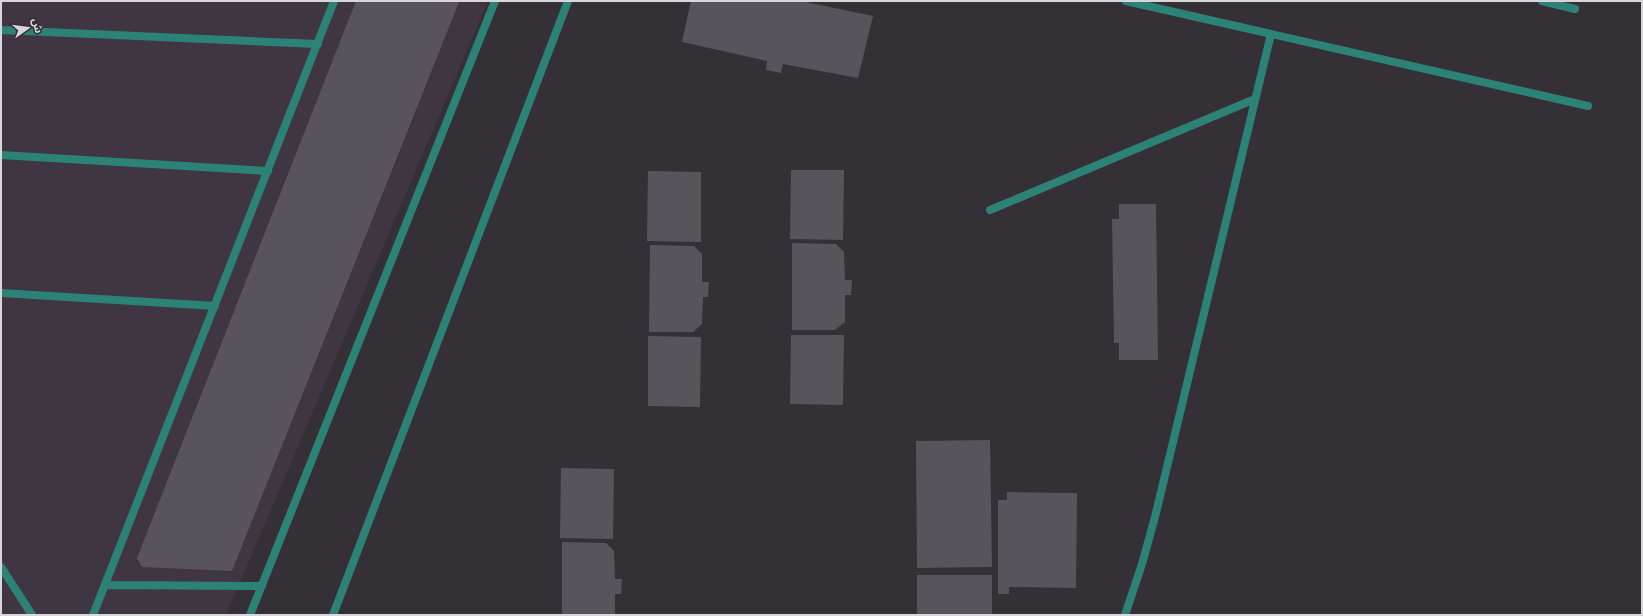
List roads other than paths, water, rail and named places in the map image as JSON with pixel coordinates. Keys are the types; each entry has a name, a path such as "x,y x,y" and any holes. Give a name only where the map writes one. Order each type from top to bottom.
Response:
{"lane":[{"path":"93,615 334,1"},
{"path":"250,615 495,1"},
{"path":"333,615 568,1"},
{"path":"1126,1 1588,106"},
{"path":"1542,1 1575,9"},
{"path":"1,30 318,44"},
{"path":"1125,615 1142,564 1155,517 1271,34"},
{"path":"990,210 1255,99"},
{"path":"1,155 268,171"},
{"path":"1,293 215,306"},
{"path":"1,567 32,615"},
{"path":"105,585 262,586"}]}
